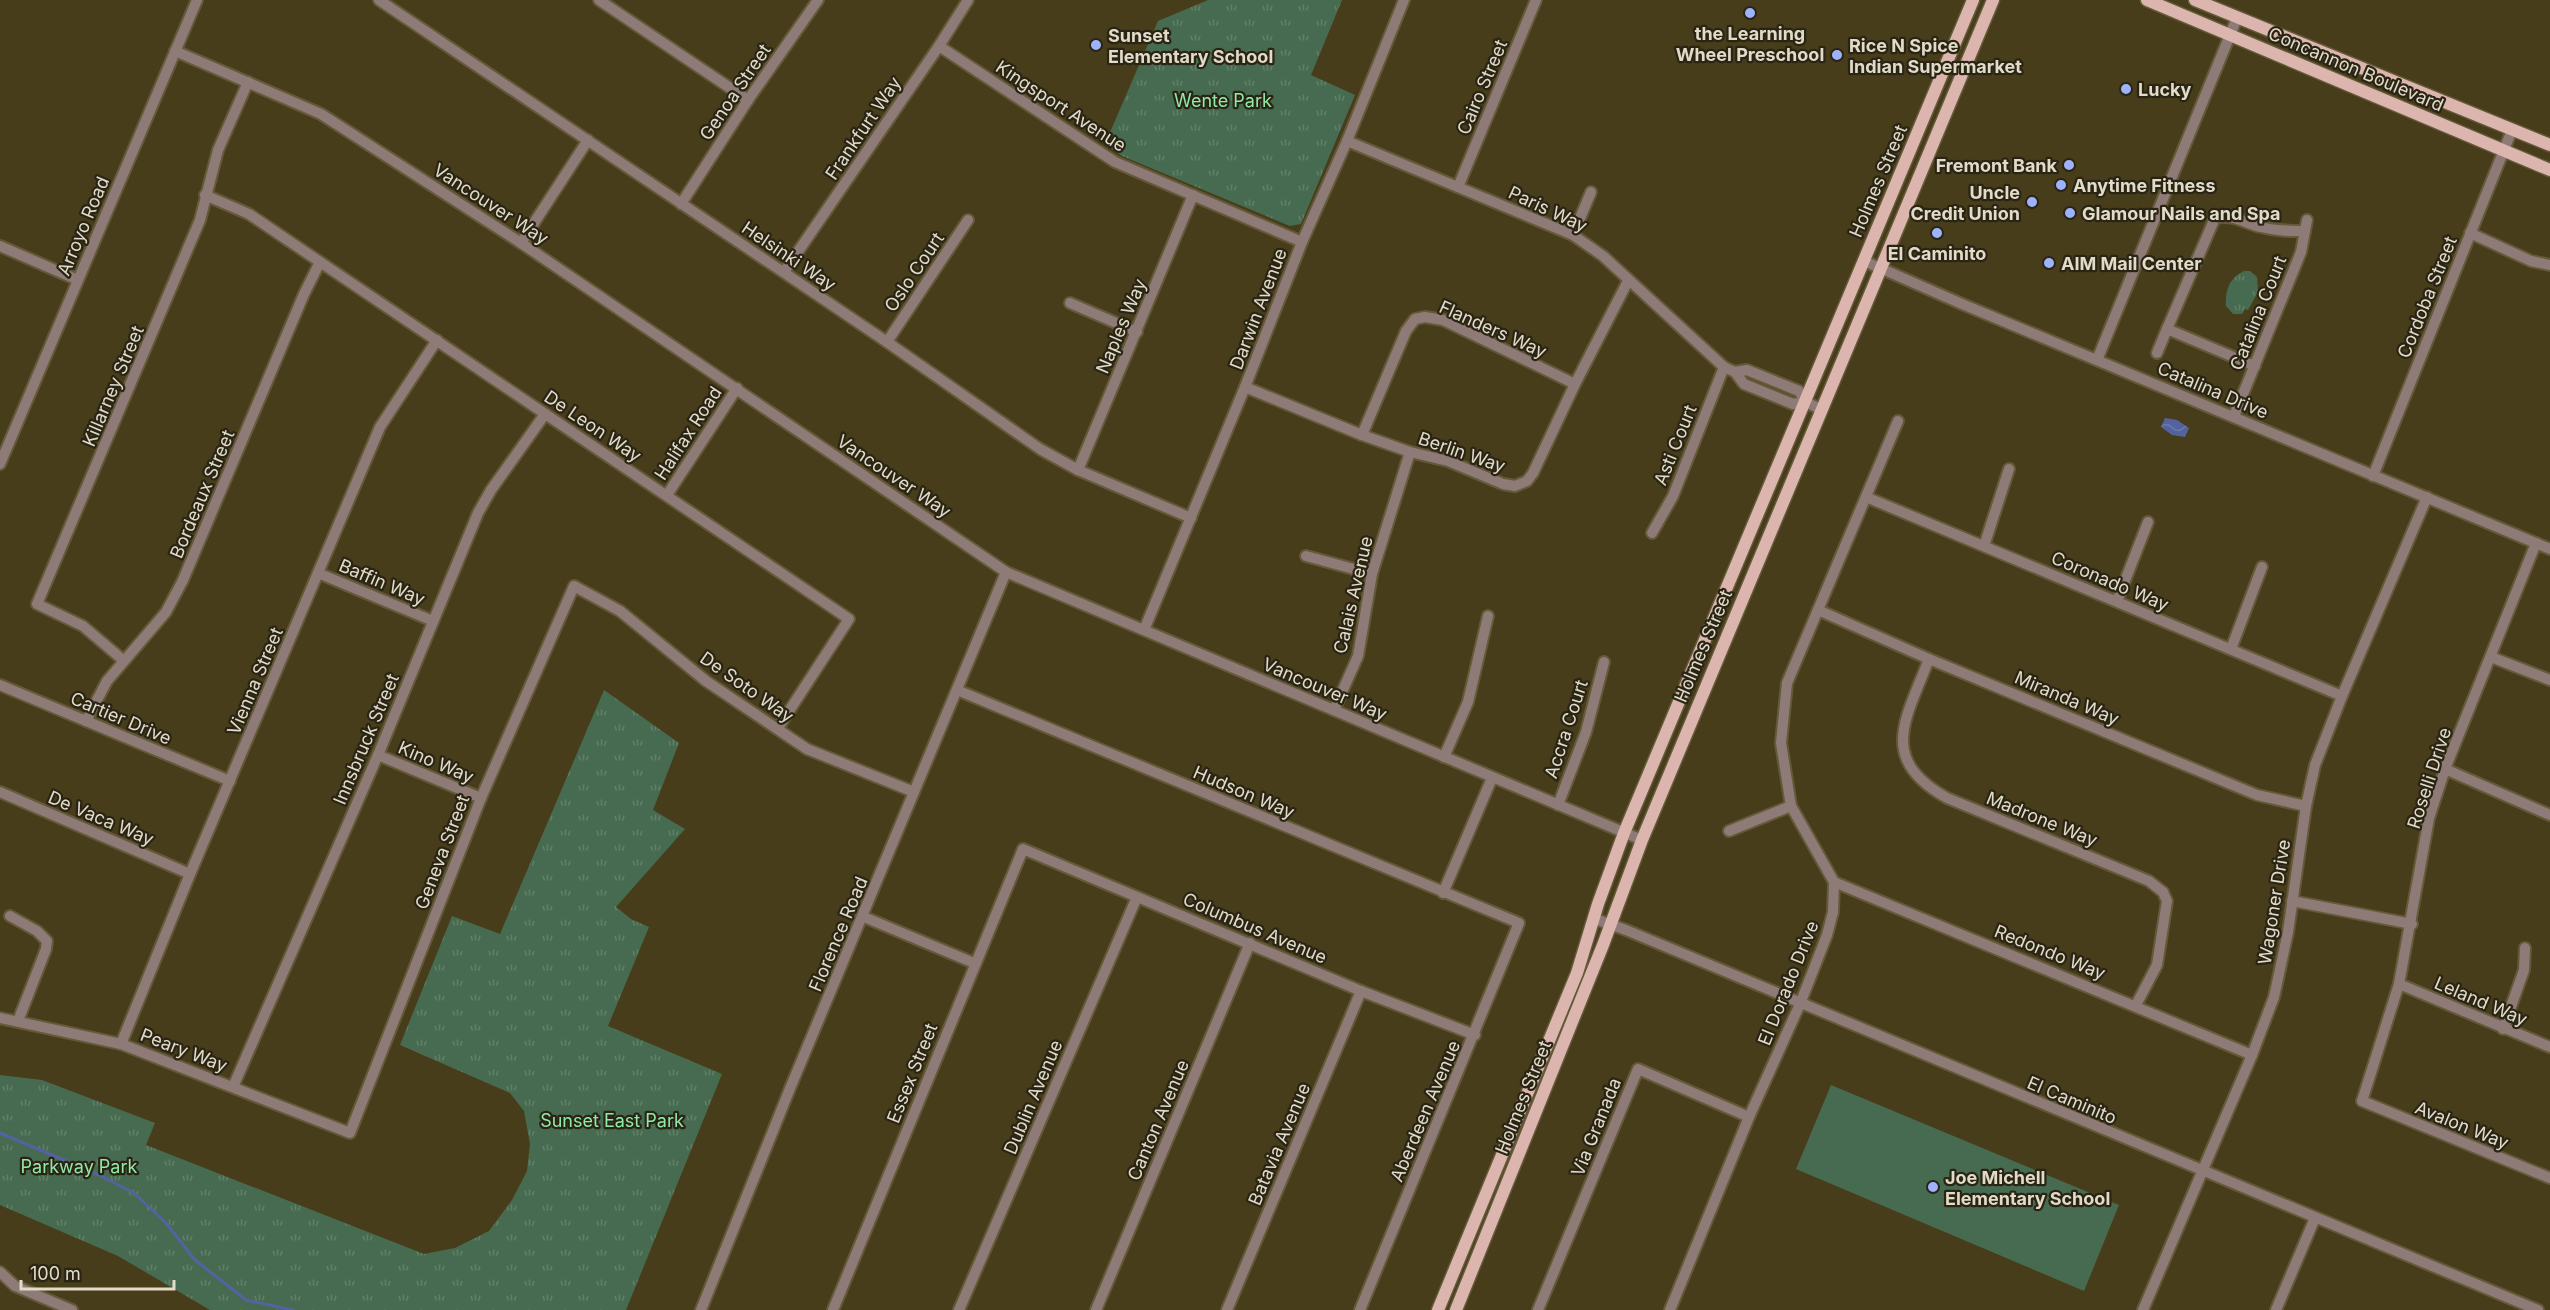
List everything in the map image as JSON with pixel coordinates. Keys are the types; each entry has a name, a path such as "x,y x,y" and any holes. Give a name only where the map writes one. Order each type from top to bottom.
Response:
{"main road":[{"name":"Holmes Street","path":"1438,1310 1578,973 1624,833 1973,0"},
{"name":"Holmes Street","path":"1456,1310 1611,924 1642,840 1820,409 1993,0"},
{"name":"Concannon Boulevard","path":"2147,0 2550,170"},
{"name":"Concannon Boulevard","path":"2194,0 2550,145"}],"street":[{"name":"Arroyo Road","path":"0,464 197,0"},
{"name":"Helsinki Way","path":"379,0 887,342 1040,449 1078,470 1191,518"},
{"path":"599,0 748,100"},
{"name":"Genoa Street","path":"681,204 748,100 818,0"},
{"name":"Frankfurt Way","path":"783,272 939,46 968,0"},
{"name":"Darwin Avenue","path":"1144,630 1245,387 1302,242 1347,141 1404,0"},
{"name":"Cairo Street","path":"1458,187 1536,0"},
{"path":"2097,360 2237,18"},
{"name":"Kingsport Avenue","path":"939,46 1115,162 1302,242"},
{"name":"Vancouver Way","path":"175,51 321,114 522,243 1006,572 1642,840"},
{"name":"Killarney Street","path":"123,660 83,626 37,604 161,318 200,220 218,150 248,82"},
{"name":"Cordoba Street","path":"2373,476 2512,130"},
{"path":"522,243 588,140"},
{"name":"Paris Way","path":"1347,141 1574,235 1602,256 1724,367 1735,372 1744,384 1793,404 1806,402 1820,409"},
{"path":"1574,235 1590,192"},
{"name":"De Leon Way","path":"205,195 249,214 849,619 778,728"},
{"name":"Naples Way","path":"1078,470 1193,195"},
{"name":"Catalina Court","path":"2167,329 2215,218 2228,215 2258,227 2279,231 2306,226 2301,252 2234,416"},
{"name":"Oslo Court","path":"887,342 968,220"},
{"path":"2470,233 2531,261 2550,265"},
{"path":"0,246 78,280"},
{"name":"Catalina Drive","path":"1864,261 2550,549"},
{"name":"Bordeaux Street","path":"86,721 107,681 166,612 183,580 304,294 320,262"},
{"name":"Berlin Way","path":"1245,387 1362,435 1410,452 1449,461 1503,484 1515,486 1527,482 1533,474 1575,384 1628,281"},
{"path":"1070,303 1137,332"},
{"name":"Flanders Way","path":"1362,435 1406,331 1415,319 1425,317 1443,320 1575,384"},
{"path":"2157,353 2167,329 2255,366"},
{"name":"Vienna Street","path":"121,1044 190,874 380,427 436,340"},
{"name":"Asti Court","path":"1652,533 1673,496 1724,367"},
{"name":"Halifax Road","path":"667,495 737,388"},
{"name":"Innsbruck Street","path":"233,1087 378,755 478,513 490,490 545,414"},
{"path":"1834,882 1791,806 1781,743 1787,683 1898,421"},
{"name":"Calais Avenue","path":"1334,710 1358,656 1372,573 1410,452"},
{"path":"1984,546 2009,469"},
{"name":"Wagoner Drive","path":"2143,1310 2252,1055 2274,997 2288,932 2306,807 2315,765 2427,496"},
{"name":"Coronado Way","path":"1866,497 2342,696"},
{"path":"2117,601 2148,522"},
{"name":"Roselli Drive","path":"2362,1101 2400,984 2429,818 2445,769 2536,543"},
{"path":"1306,556 1372,573"},
{"path":"2231,649 2262,567"},
{"name":"Florence Road","path":"700,1310 1006,572"},
{"name":"Baffin Way","path":"318,573 433,621"},
{"name":"De Soto Way","path":"574,586 620,611 706,681 778,728 807,750 914,792"},
{"name":"Geneva Street","path":"350,1133 481,798 574,586"},
{"name":"Miranda Way","path":"1818,610 1929,659 2257,795 2306,807"},
{"path":"1444,757 1468,702 1488,616"},
{"path":"2491,657 2550,680"},
{"name":"Madrone Way","path":"1929,659 1903,728 1902,747 1910,769 1927,787 1947,798 2149,881 2163,892 2167,901 2157,965 2136,1005"},
{"name":"Accra Court","path":"1558,805 1586,732 1604,662"},
{"name":"Cartier Drive","path":"0,685 230,782"},
{"name":"Hudson Way","path":"957,690 1519,923"},
{"name":"Kino Way","path":"378,755 481,798"},
{"path":"2445,769 2550,815"},
{"path":"1443,893 1492,778"},
{"name":"De Vaca Way","path":"0,792 190,874"},
{"path":"1730,831 1791,806"},
{"name":"Columbus Avenue","path":"1023,849 1361,991 1475,1035"},
{"name":"Essex Street","path":"832,1310 1023,849"},
{"name":"Redondo Way","path":"1834,882 2136,1005 2252,1055"},
{"name":"El Dorado Drive","path":"1670,1310 1827,935 1833,912 1834,882"},
{"name":"Dublin Avenue","path":"959,1310 1137,897"},
{"path":"2292,901 2412,924"},
{"path":"10,916 37,931 47,941 18,1021"},
{"path":"864,917 974,963"},
{"name":"El Caminito","path":"1595,919 2538,1310"},
{"name":"Aberdeen Avenue","path":"1360,1310 1475,1035 1519,923"},
{"name":"Canton Avenue","path":"1096,1310 1250,943"},
{"path":"2503,1029 2524,970 2525,948"},
{"name":"Leland Way","path":"2400,984 2550,1047"},
{"name":"Batavia Avenue","path":"1227,1310 1361,991"},
{"name":"Peary Way","path":"0,1018 121,1044 350,1133"},
{"name":"Via Granada","path":"1538,1310 1638,1070 1749,1117"},
{"name":"Avalon Way","path":"2362,1101 2550,1178"},
{"path":"2276,1310 2315,1218"},
{"path":"0,1272 15,1286 72,1310"}],"green space":[{"name":"Wente Park","path":"1208,0 1342,0 1311,75 1355,95 1301,224 1290,226 1122,156 1105,144 1158,21"},
{"path":"2244,271 2250,271 2257,277 2258,292 2248,310 2245,309 2242,314 2233,314 2226,306 2227,290 2231,281"},
{"name":"Sunset East Park","path":"604,690 679,743 653,810 685,829 616,907 631,919 649,927 608,1026 722,1074 626,1310 210,1310 118,1256 0,1205 0,1075 42,1080 155,1123 146,1145 424,1254 455,1248 489,1231 512,1200 527,1171 530,1144 524,1111 510,1093 400,1045 452,916 500,934"},
{"path":"1831,1085 2119,1205 2084,1291 1796,1169"}],"water":[{"path":"2165,418 2177,420 2189,428 2185,437 2172,435 2161,427"}],"waterway":[{"path":"0,1133 97,1174 134,1193 166,1223 195,1260 246,1300 293,1310"}],"place":[{"name":"the Learning Wheel Preschool","path":"1750,13"},
{"name":"Sunset Elementary School","path":"1096,45"},
{"name":"Rice N Spice Indian Supermarket","path":"1837,55"},
{"name":"Lucky","path":"2126,89"},
{"name":"Fremont Bank","path":"2069,165"},
{"name":"Anytime Fitness","path":"2061,185"},
{"name":"Uncle Credit Union","path":"2032,202"},
{"name":"Glamour Nails and Spa","path":"2070,213"},
{"name":"El Caminito","path":"1937,233"},
{"name":"AIM Mail Center","path":"2049,263"},
{"name":"Joe Michell Elementary School","path":"1933,1187"}],"park label":[{"name":"Parkway Park","path":"79,1166"}]}
